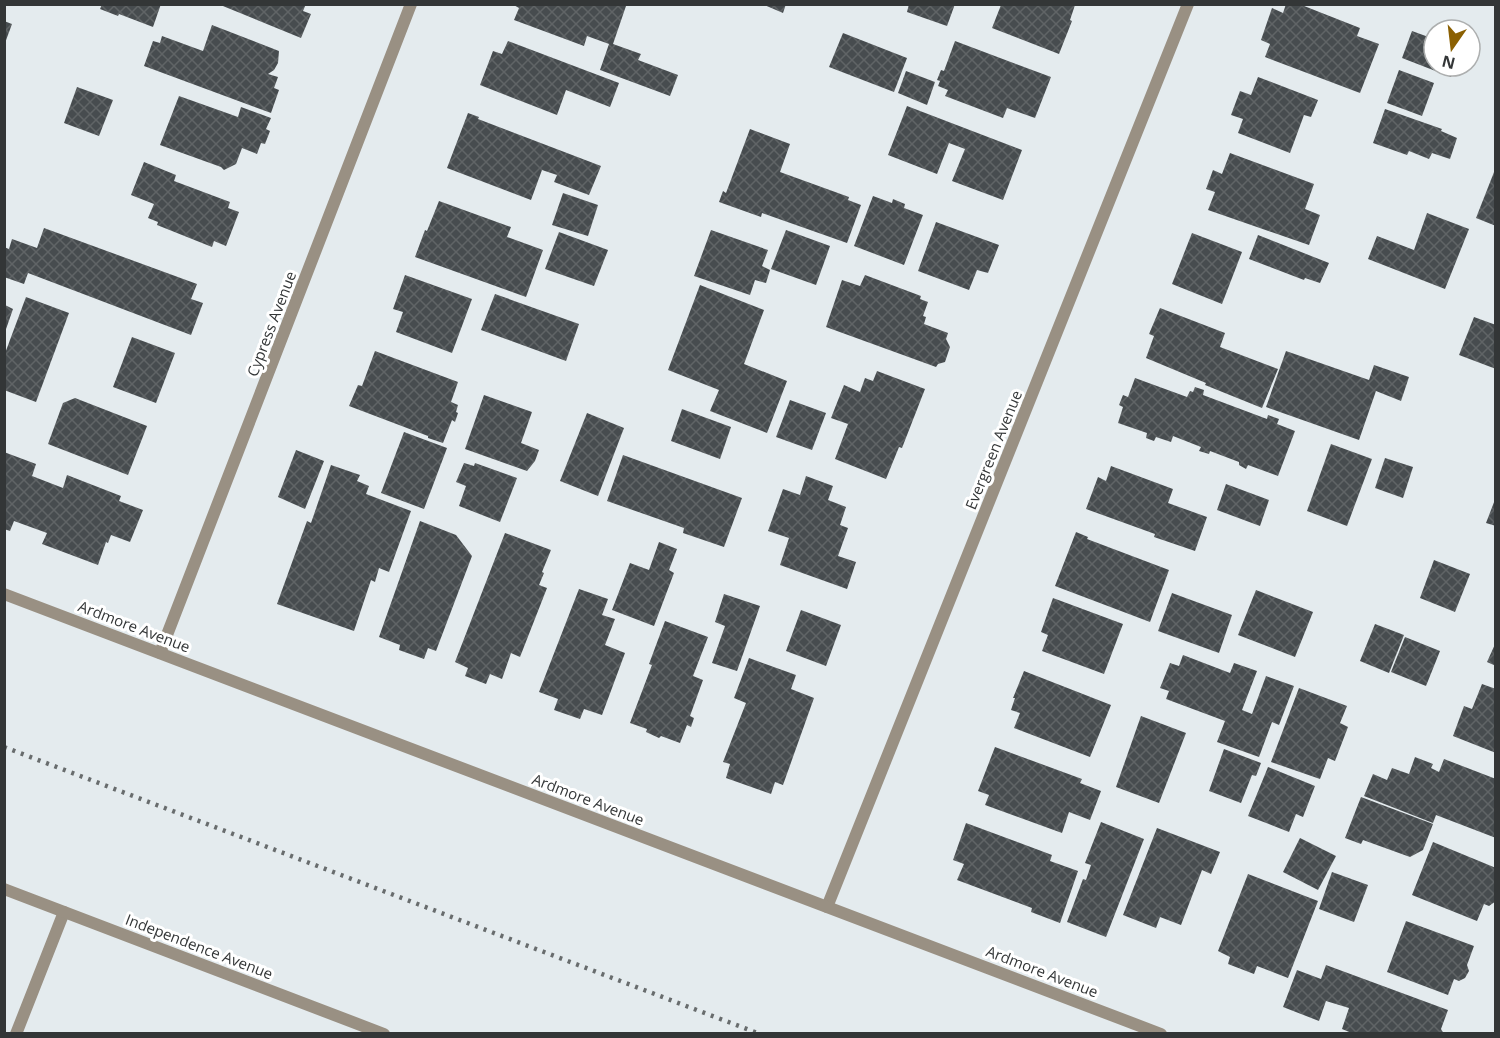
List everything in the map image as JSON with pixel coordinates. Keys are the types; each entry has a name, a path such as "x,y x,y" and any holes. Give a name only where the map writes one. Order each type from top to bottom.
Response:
{"street":[{"name":"Cypress Avenue","path":"160,653 411,4"},
{"name":"Evergreen Avenue","path":"827,907 1188,4"},
{"name":"Ardmore Avenue","path":"4,594 1161,1034"},
{"name":"Independence Avenue","path":"4,889 384,1034"},
{"path":"16,1034 64,912"}],"building":[{"path":"102,4 161,4 153,27 100,9"},
{"path":"218,4 306,4 303,11 311,14 301,38"},
{"path":"512,4 626,6 613,44 641,54 638,60 678,75 670,96 600,70 609,44 587,36 584,46 514,20 519,8"},
{"path":"762,4 786,4 783,13"},
{"path":"909,4 955,4 947,26 907,12"},
{"path":"1286,4 1299,4 1360,28 1357,36 1379,44 1360,93 1265,57 1270,44 1261,40 1272,8 1283,13"},
{"path":"1001,5 1075,5 1070,20 1072,21 1059,54 992,28"},
{"path":"4,21 12,24 5,43 4,43"},
{"path":"212,25 279,51 278,63 268,74 278,77 274,88 279,90 271,113 144,66 153,41 160,43 162,36 203,51"},
{"path":"1412,31 1422,35 1422,66 1402,58"},
{"path":"843,33 907,58 894,92 829,67"},
{"path":"508,41 619,83 610,107 566,90 557,115 480,85 493,51 502,54"},
{"path":"955,41 1051,77 1035,118 1007,108 1003,118 945,96 948,90 938,86 940,81 937,80 941,70 944,71"},
{"path":"1399,70 1434,83 1422,116 1387,103"},
{"path":"906,71 935,82 927,105 898,93"},
{"path":"1258,77 1318,100 1311,117 1304,115 1290,153 1238,133 1243,119 1231,115 1240,91 1251,95"},
{"path":"77,87 113,100 99,136 64,123"},
{"path":"179,96 238,117 241,107 271,118 266,129 270,131 265,144 261,143 257,154 242,148 236,164 224,170 160,145"},
{"path":"907,106 1022,150 1003,200 952,181 965,149 949,143 937,174 888,155"},
{"path":"1385,109 1442,129 1441,131 1457,138 1450,159 1432,153 1429,159 1409,151 1407,155 1373,143"},
{"path":"468,113 479,117 478,119 601,166 589,195 554,182 557,175 542,170 531,200 447,168"},
{"path":"750,129 790,144 780,172 849,197 848,200 861,205 847,243 762,213 761,217 719,202 723,191 726,193"},
{"path":"1230,153 1314,184 1305,209 1320,215 1309,245 1208,210 1215,192 1206,189 1213,170 1222,174"},
{"path":"144,162 176,175 174,181 230,202 228,208 239,212 226,246 214,241 212,247 157,225 158,222 148,218 154,204 131,195"},
{"path":"1496,167 1496,226 1476,218"},
{"path":"563,193 598,205 588,236 552,225"},
{"path":"873,196 892,203 893,199 905,204 904,208 923,215 904,265 854,246"},
{"path":"439,201 511,227 507,237 543,250 526,297 415,257"},
{"path":"1427,213 1469,229 1445,289 1368,259 1377,236 1414,250"},
{"path":"936,222 999,245 988,273 977,270 969,290 918,271"},
{"path":"44,228 197,284 191,299 203,303 191,335 28,273 24,284 4,277 4,247 9,249 12,239 37,248"},
{"path":"711,230 768,250 762,266 770,270 766,283 755,280 750,295 694,276"},
{"path":"786,230 830,246 816,285 771,269"},
{"path":"559,232 608,250 594,286 545,269"},
{"path":"1192,233 1242,252 1222,304 1172,284"},
{"path":"1258,235 1329,263 1320,283 1305,278 1304,280 1249,259"},
{"path":"405,275 472,299 452,353 396,332 403,312 393,309"},
{"path":"865,275 921,296 920,299 928,302 923,316 926,317 924,324 948,333 946,339 950,347 945,362 936,367 826,327 842,280 860,286"},
{"path":"700,285 764,310 744,364 787,381 767,433 710,411 719,390 668,370"},
{"path":"495,294 579,324 566,361 481,330"},
{"path":"26,297 69,313 36,402 4,390 4,356"},
{"path":"5,305 13,309 5,332"},
{"path":"1160,308 1225,333 1220,347 1278,369 1262,408 1146,358 1154,336 1149,334"},
{"path":"1474,317 1496,325 1496,369 1459,355"},
{"path":"132,337 175,353 156,403 113,387"},
{"path":"375,351 458,382 451,402 458,405 456,412 458,413 455,422 452,420 443,443 349,406 358,385 362,386"},
{"path":"1286,351 1369,380 1374,365 1409,377 1401,401 1376,391 1359,440 1266,407"},
{"path":"877,371 925,389 902,448 899,447 886,479 835,459 848,424 831,418 844,385 860,392 865,378 873,381"},
{"path":"1135,378 1187,397 1195,387 1204,390 1203,395 1267,419 1268,415 1279,419 1277,424 1295,431 1278,476 1248,465 1246,469 1239,465 1239,462 1210,451 1209,454 1199,451 1201,447 1173,436 1171,442 1156,437 1154,441 1146,438 1147,433 1118,423 1123,407 1119,405 1123,395 1128,397"},
{"path":"484,395 532,412 521,443 539,450 535,461 527,471 465,449"},
{"path":"75,398 147,426 128,475 48,444 63,403"},
{"path":"790,400 826,413 812,450 776,437"},
{"path":"682,409 731,427 720,459 671,441"},
{"path":"587,413 624,428 598,496 560,481"},
{"path":"404,432 447,448 424,509 381,493"},
{"path":"1331,444 1372,459 1347,526 1307,511"},
{"path":"296,450 324,461 305,509 278,497"},
{"path":"4,452 36,464 32,476 63,488 67,475 121,496 119,501 143,510 130,542 111,535 108,543 106,542 98,565 42,544 47,533 14,521 10,531 4,529"},
{"path":"623,455 742,498 724,547 683,533 684,528 607,501"},
{"path":"1385,458 1413,467 1403,498 1375,488"},
{"path":"464,463 474,466 475,463 517,478 500,522 459,506 466,486 456,482"},
{"path":"331,465 360,475 357,481 369,486 366,494 411,511 389,572 379,568 375,582 371,580 354,631 277,604 307,521 311,523"},
{"path":"1111,466 1173,489 1168,503 1207,517 1195,551 1086,509 1098,477 1106,481"},
{"path":"806,476 833,486 828,500 846,507 840,525 848,528 838,556 856,562 847,589 780,565 789,538 768,531 783,489 800,495"},
{"path":"1226,484 1269,500 1260,526 1217,510"},
{"path":"1496,497 1496,526 1486,523"},
{"path":"420,521 456,535 472,556 436,651 428,648 424,659 399,650 400,645 379,637"},
{"path":"1076,532 1088,537 1087,539 1169,570 1150,622 1055,586"},
{"path":"505,533 551,550 539,585 547,588 520,657 511,653 502,679 490,674 486,684 465,676 468,668 455,662"},
{"path":"659,542 677,549 669,570 674,573 654,626 612,610 630,563 649,570"},
{"path":"1434,560 1470,574 1455,612 1420,598"},
{"path":"579,589 608,599 602,615 615,619 605,645 625,653 602,715 584,709 580,719 554,710 558,699 539,692"},
{"path":"1256,590 1313,612 1295,657 1238,635"},
{"path":"1172,593 1232,615 1219,653 1158,631"},
{"path":"724,594 760,606 737,671 712,663 725,626 715,622"},
{"path":"1053,598 1123,624 1104,674 1042,651 1048,635 1041,632"},
{"path":"801,610 841,625 826,666 786,651"},
{"path":"665,621 708,637 693,676 703,680 690,716 694,718 691,727 687,725 680,743 661,736 659,738 646,732 647,729 630,723 652,665 649,664"},
{"path":"1375,624 1404,635 1389,673 1360,661"},
{"path":"1405,637 1440,651 1426,686 1391,672"},
{"path":"1496,642 1496,666 1487,662"},
{"path":"1183,655 1230,673 1234,663 1257,671 1242,710 1252,714 1266,676 1294,686 1279,725 1272,722 1259,757 1217,742 1225,721 1166,699 1169,691 1160,688 1170,663 1179,666"},
{"path":"749,658 796,675 791,689 814,698 783,785 775,782 771,794 726,778 730,764 723,762 746,703 734,698"},
{"path":"1024,671 1111,705 1090,757 1014,728 1020,713 1011,710 1015,698 1013,698"},
{"path":"1482,684 1496,689 1496,753 1453,736 1464,706 1472,709"},
{"path":"1299,688 1347,706 1340,723 1348,727 1335,761 1328,758 1320,779 1271,762"},
{"path":"1141,716 1186,733 1159,803 1116,787"},
{"path":"995,747 1082,779 1080,783 1101,791 1090,820 1069,812 1062,833 985,805 989,795 978,791"},
{"path":"1224,749 1261,763 1256,776 1252,775 1241,803 1209,791"},
{"path":"1415,757 1433,764 1431,768 1439,772 1444,759 1496,779 1496,838 1436,815 1433,823 1364,796 1373,774 1387,780 1392,768 1409,774"},
{"path":"1268,767 1315,786 1303,817 1296,814 1289,832 1248,816"},
{"path":"1361,797 1433,824 1423,850 1410,857 1363,840 1361,844 1345,838"},
{"path":"1101,822 1144,839 1106,937 1067,922 1083,879 1086,880 1091,865 1085,863"},
{"path":"966,823 1052,855 1050,861 1078,871 1060,923 1031,912 1032,908 957,880 964,864 953,860"},
{"path":"1157,828 1220,852 1211,874 1202,870 1181,925 1160,917 1156,928 1123,915"},
{"path":"1300,838 1336,856 1318,890 1283,872"},
{"path":"1433,842 1496,868 1496,901 1489,906 1484,904 1477,921 1412,895"},
{"path":"1332,872 1368,885 1354,922 1319,909"},
{"path":"1248,874 1318,901 1288,978 1257,966 1254,974 1228,964 1230,957 1218,951"},
{"path":"1406,921 1474,946 1467,965 1469,971 1465,978 1459,981 1454,979 1448,995 1387,972"},
{"path":"1326,965 1448,1010 1441,1029 1444,1034 1354,1034 1342,1029 1349,1008 1326,1001 1319,1021 1283,1007 1297,970 1321,979"}],"railway":[{"path":"4,747 760,1034"}]}
